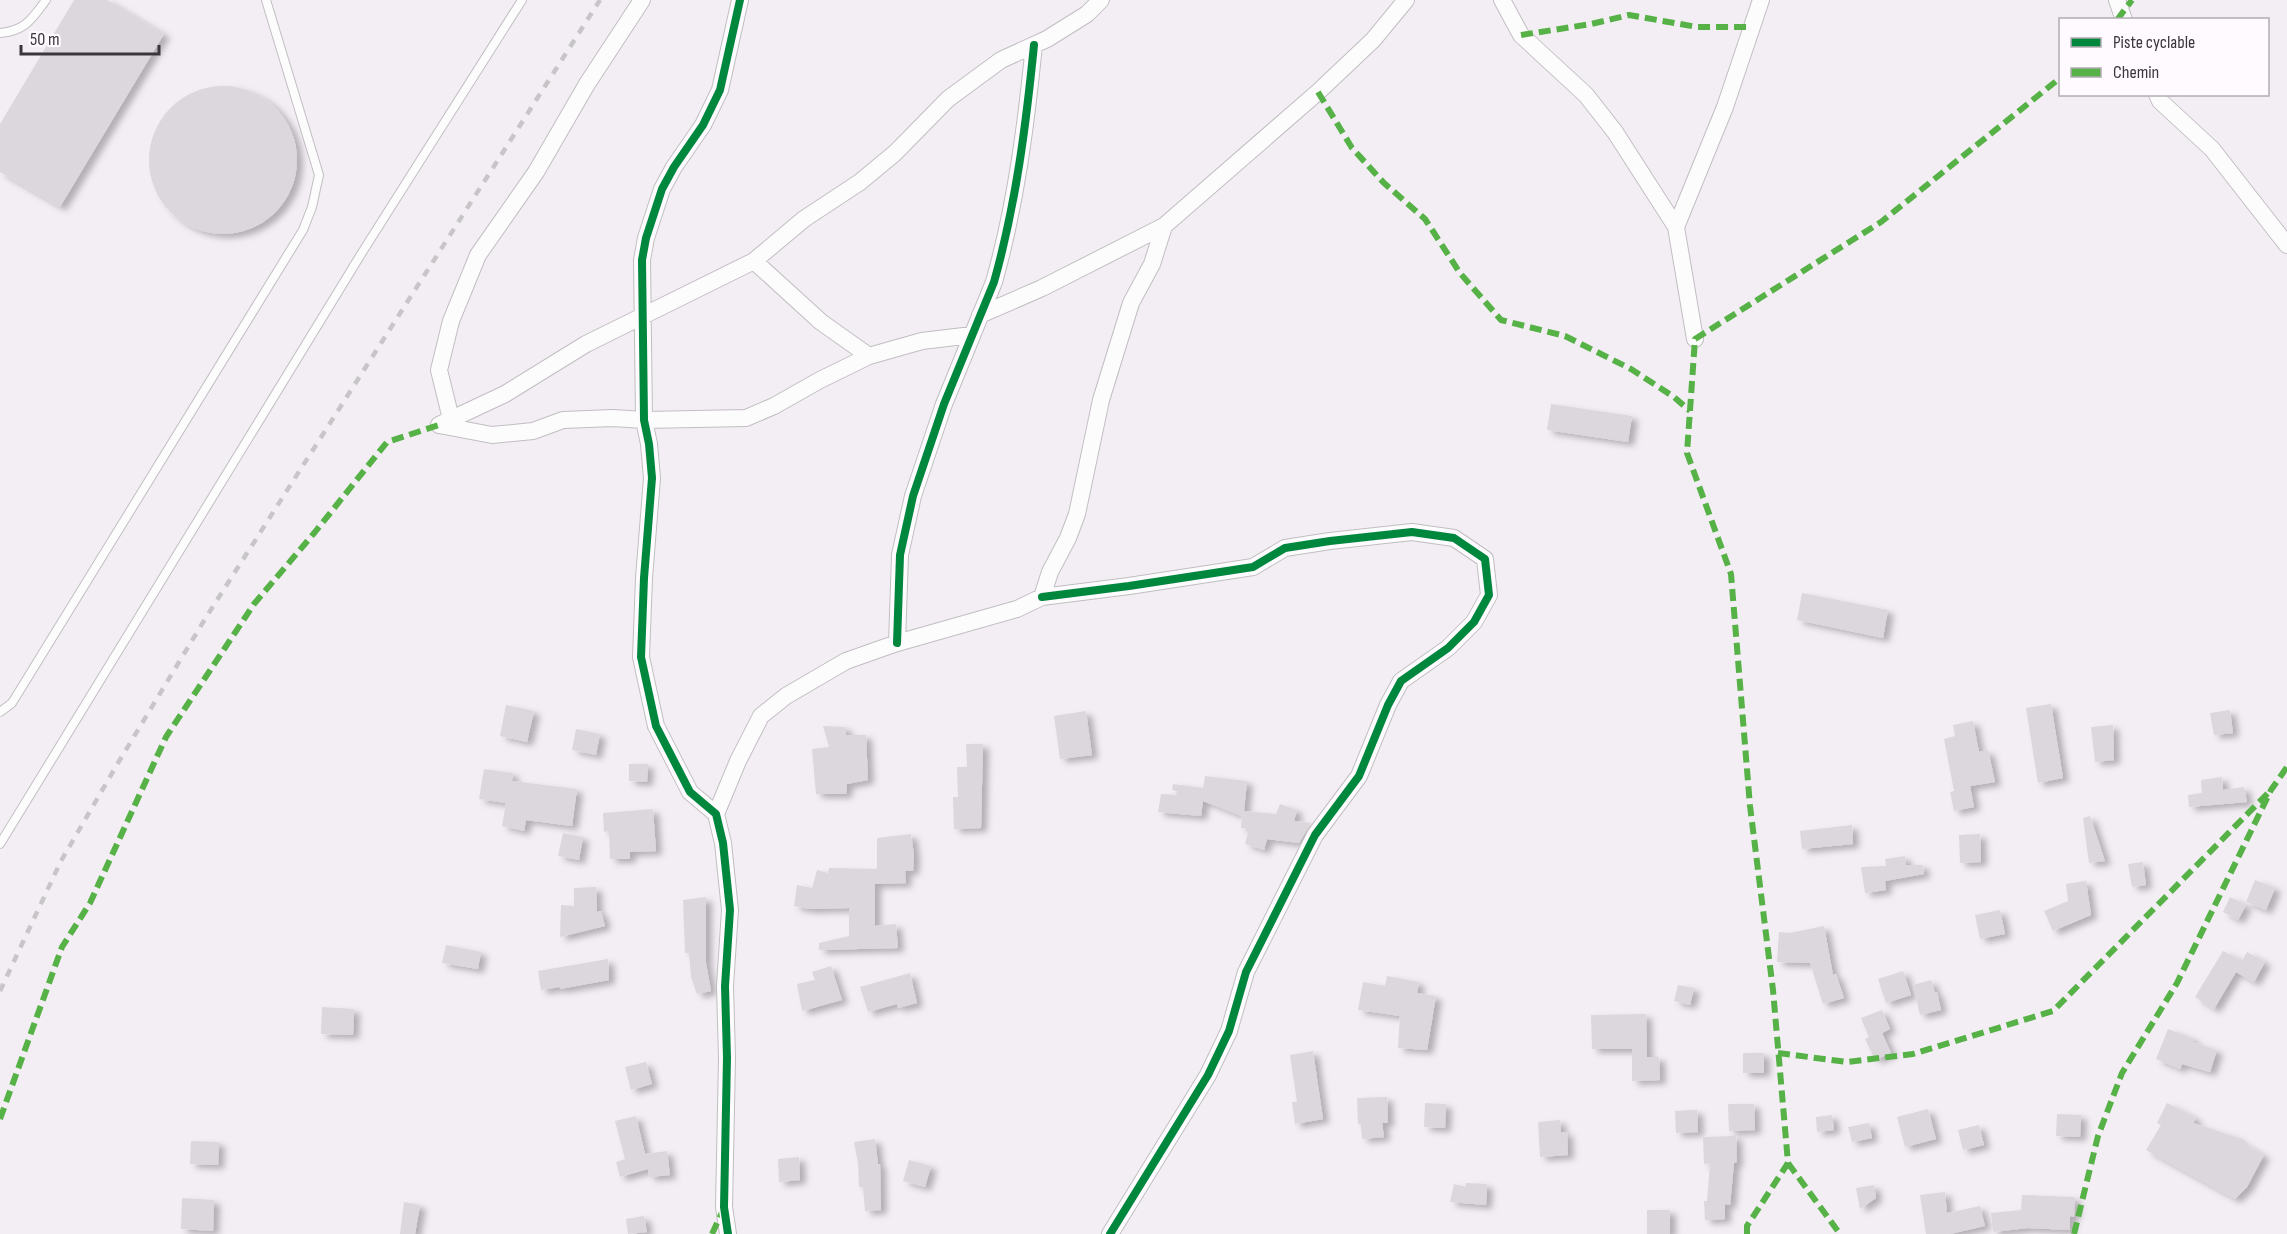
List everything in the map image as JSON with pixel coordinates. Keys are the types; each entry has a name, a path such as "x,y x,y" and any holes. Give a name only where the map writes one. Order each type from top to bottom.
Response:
{"street":[{"path":"451,420 439,370 451,321 478,255 536,172 587,84 642,0"},
{"path":"716,814 690,792 656,726 641,657 652,478 644,420 642,260 646,238 662,189 703,125 720,90 740,0"},
{"path":"972,335 922,341 869,356 774,406 746,418 563,420 532,431 492,435 439,425 505,394 586,344 754,261 804,219 860,182 895,153 948,99 1001,60 1034,45 1087,14 1101,0"},
{"path":"980,315 1042,288 1164,226 1318,92 1373,40 1406,0"},
{"path":"1502,0 1521,35 1587,95 1615,132 1676,227 1695,339"},
{"path":"1676,227 1725,107 1761,0"},
{"path":"2117,0 2123,18"},
{"path":"897,643 900,555 913,496 944,404 994,282 1010,220 1025,132 1034,45"},
{"path":"2158,96 2160,101 2212,149 2287,245"},
{"path":"1042,597 1050,572 1068,538 1077,514 1101,400 1131,303 1152,264 1164,226"},
{"path":"754,261 821,322 869,356"},
{"path":"728,1234 724,1208 727,1058 725,986 729,910 723,843 716,814 738,761 761,716 786,696 846,661 897,643 1017,609 1042,597 1253,567 1285,548 1330,541 1412,532 1454,538 1485,559 1489,595 1474,622 1448,648 1401,681 1388,705 1359,776 1315,835 1246,972 1229,1030 1208,1075 1110,1234"}],"lane":[{"path":"0,33 12,32 28,24 46,0"},
{"path":"0,712 12,703 303,230 312,207 319,175 266,0"},
{"path":"0,844 363,251 522,0"}],"building":[{"path":"74,0 107,0 164,34 60,207 0,172 0,124"},
{"path":"223,86 237,87 251,92 264,98 275,108 285,119 291,132 296,146 296,174 291,188 285,201 275,212 264,222 251,228 237,233 223,234 209,233 195,228 182,222 171,212 161,201 155,188 150,174 149,160 150,146 155,132 161,119 171,108 182,98 195,92 209,87"},
{"path":"1551,404 1632,416 1628,442 1547,430"},
{"path":"1802,593 1888,610 1883,638 1797,620"},
{"path":"2051,704 2063,778 2038,783 2026,708"},
{"path":"506,705 534,711 527,742 500,736"},
{"path":"2230,710 2233,733 2214,735 2210,713"},
{"path":"1086,711 1092,755 1060,759 1054,716"},
{"path":"1973,721 1979,752 1988,750 1995,782 1970,786 1974,807 1954,811 1950,792 1954,791 1944,739 1955,736 1953,725"},
{"path":"2113,725 2114,760 2095,762 2091,727"},
{"path":"823,726 846,727 846,735 866,735 868,780 847,784 846,794 816,794 812,749 829,747"},
{"path":"576,729 600,734 596,755 572,750"},
{"path":"966,744 983,744 981,828 954,829 953,797 958,797 957,767 967,767"},
{"path":"629,764 648,764 647,782 629,781"},
{"path":"484,769 513,773 512,781 577,789 572,826 526,820 524,831 502,826 506,803 479,799"},
{"path":"1205,776 1247,781 1244,811 1276,814 1280,804 1297,810 1294,821 1311,823 1299,843 1267,839 1264,850 1245,844 1249,829 1241,828 1242,816 1203,801 1201,816 1158,812 1161,794 1176,795 1177,791 1172,790 1173,784 1203,788"},
{"path":"2222,777 2223,790 2244,787 2247,802 2189,807 2188,795 2202,793 2201,780"},
{"path":"653,809 656,851 630,852 630,859 610,859 609,831 604,832 603,813"},
{"path":"2090,816 2105,861 2089,863 2083,818"},
{"path":"1852,825 1853,844 1802,849 1800,831"},
{"path":"563,833 583,837 579,860 558,856"},
{"path":"911,834 914,855 913,871 905,871 906,883 875,884 875,926 896,924 898,948 819,950 819,943 849,936 849,908 810,909 794,906 797,885 812,888 817,870 828,873 829,868 877,869 877,838"},
{"path":"1980,834 1981,862 1960,863 1959,835"},
{"path":"1905,856 1906,865 1923,865 1924,874 1885,881 1886,890 1865,893 1861,867 1886,866 1885,859"},
{"path":"2143,862 2146,885 2132,887 2128,864"},
{"path":"2255,880 2275,888 2266,910 2246,902"},
{"path":"2086,881 2091,915 2053,931 2044,911 2068,901 2066,884"},
{"path":"596,887 597,912 601,911 605,926 560,937 561,905 574,906 574,888"},
{"path":"706,897 706,963 711,991 697,994 691,977 689,953 685,953 683,900"},
{"path":"2230,897 2246,905 2238,920 2223,912"},
{"path":"2000,910 2005,934 1980,939 1975,915"},
{"path":"1824,926 1833,975 1836,974 1844,998 1823,1004 1810,963 1777,962 1779,932 1790,933"},
{"path":"446,945 481,952 478,969 442,963"},
{"path":"2223,951 2242,961 2247,952 2265,962 2254,982 2236,972 2214,1009 2195,997"},
{"path":"608,959 609,980 541,990 538,971"},
{"path":"831,966 842,1000 802,1011 797,984 815,980 812,972"},
{"path":"1903,971 1911,995 1886,1003 1878,979"},
{"path":"910,973 917,1003 898,1008 897,1004 868,1012 860,987"},
{"path":"1387,976 1419,982 1417,993 1436,996 1427,1050 1398,1048 1400,1016 1358,1010 1363,982 1385,986"},
{"path":"1931,980 1935,993 1937,992 1941,1010 1920,1015 1913,985"},
{"path":"1678,985 1694,988 1690,1005 1674,1001"},
{"path":"322,1007 354,1009 353,1035 321,1034"},
{"path":"1882,1010 1890,1029 1882,1033 1891,1053 1875,1060 1865,1039 1869,1037 1861,1018"},
{"path":"1646,1014 1647,1057 1659,1057 1660,1080 1632,1081 1632,1049 1592,1049 1591,1015"},
{"path":"2168,1029 2194,1039 2192,1042 2217,1050 2210,1072 2182,1064 2180,1069 2156,1059"},
{"path":"1313,1051 1323,1119 1295,1124 1292,1102 1297,1102 1290,1055"},
{"path":"1743,1053 1764,1053 1764,1073 1743,1073"},
{"path":"646,1062 652,1084 631,1090 625,1067"},
{"path":"1387,1097 1388,1123 1382,1123 1384,1137 1362,1139 1361,1124 1358,1124 1357,1098"},
{"path":"1425,1103 1446,1104 1445,1128 1424,1127"},
{"path":"2167,1103 2196,1118 2193,1123 2239,1138 2238,1140 2264,1155 2247,1187 2235,1199 2146,1150 2161,1125 2157,1123"},
{"path":"1728,1104 1754,1104 1755,1130 1729,1131"},
{"path":"1928,1109 1936,1139 1905,1147 1897,1117"},
{"path":"1697,1110 1698,1132 1676,1133 1675,1111"},
{"path":"2057,1114 2081,1115 2080,1137 2056,1136"},
{"path":"1832,1115 1834,1130 1817,1132 1816,1117"},
{"path":"636,1116 645,1154 667,1151 670,1175 649,1177 648,1169 620,1177 616,1162 625,1159 615,1121"},
{"path":"1560,1120 1561,1132 1567,1132 1568,1155 1540,1157 1538,1122"},
{"path":"1869,1123 1872,1138 1852,1142 1848,1127"},
{"path":"1979,1125 1984,1145 1963,1150 1958,1130"},
{"path":"1736,1136 1737,1162 1734,1163 1730,1205 1725,1204 1725,1219 1705,1220 1704,1201 1707,1201 1710,1163 1704,1164 1703,1137"},
{"path":"875,1139 878,1164 880,1164 881,1210 865,1211 863,1187 859,1187 854,1142"},
{"path":"191,1141 219,1142 218,1165 190,1164"},
{"path":"799,1157 800,1180 779,1182 778,1159"},
{"path":"909,1160 931,1166 925,1187 903,1181"},
{"path":"1466,1183 1487,1184 1486,1205 1450,1202 1454,1184 1466,1187"},
{"path":"1874,1185 1876,1198 1860,1209 1856,1188"},
{"path":"1945,1192 1947,1213 1980,1206 1985,1226 1950,1234 1926,1234 1920,1195"},
{"path":"2022,1195 2075,1197 2074,1217 2070,1216 2070,1230 2028,1228 1993,1232 1991,1213 2021,1210"},
{"path":"182,1198 214,1200 213,1231 181,1229"},
{"path":"404,1202 420,1205 415,1234 400,1234"},
{"path":"1647,1210 1670,1210 1670,1234 1647,1234"},
{"path":"644,1216 647,1232 628,1234 626,1219"}],"railway":[{"path":"0,991 61,861 205,619 600,0"}],"marked path":[{"path":"2118,18 2132,0"},
{"path":"1521,35 1591,24 1629,15 1697,27 1751,27"},
{"path":"1747,1234 1747,1226 1788,1163 1773,990 1750,806 1731,574 1687,453 1695,339 1881,222 2059,79"},
{"path":"1318,92 1352,148 1384,183 1425,219 1460,273 1501,320 1565,336 1631,369 1674,397 1690,411"},
{"path":"0,1119 62,947 90,903 166,737 254,604 387,442 439,425"},
{"path":"2074,1234 2098,1136 2122,1073 2177,983 2271,790 2287,767"},
{"path":"1778,1053 1847,1062 1913,1054 2053,1011 2271,790"},
{"path":"1788,1163 1840,1234"},
{"path":"712,1234 723,1210"}],"cycle path":[{"path":"728,1234 724,1207 727,1058 725,986 730,910 723,843 716,814 690,792 656,726 641,657 644,578 652,478 644,420 642,260 646,238 662,189 703,125 720,90 740,0"},
{"path":"897,643 900,555 913,496 944,404 994,282 1002,253 1019,164 1034,45"},
{"path":"1042,597 1253,567 1285,548 1412,532 1454,538 1485,559 1489,595 1474,622 1448,648 1401,681 1388,705 1359,776 1315,835 1246,972 1229,1031 1208,1075 1110,1234"}]}
